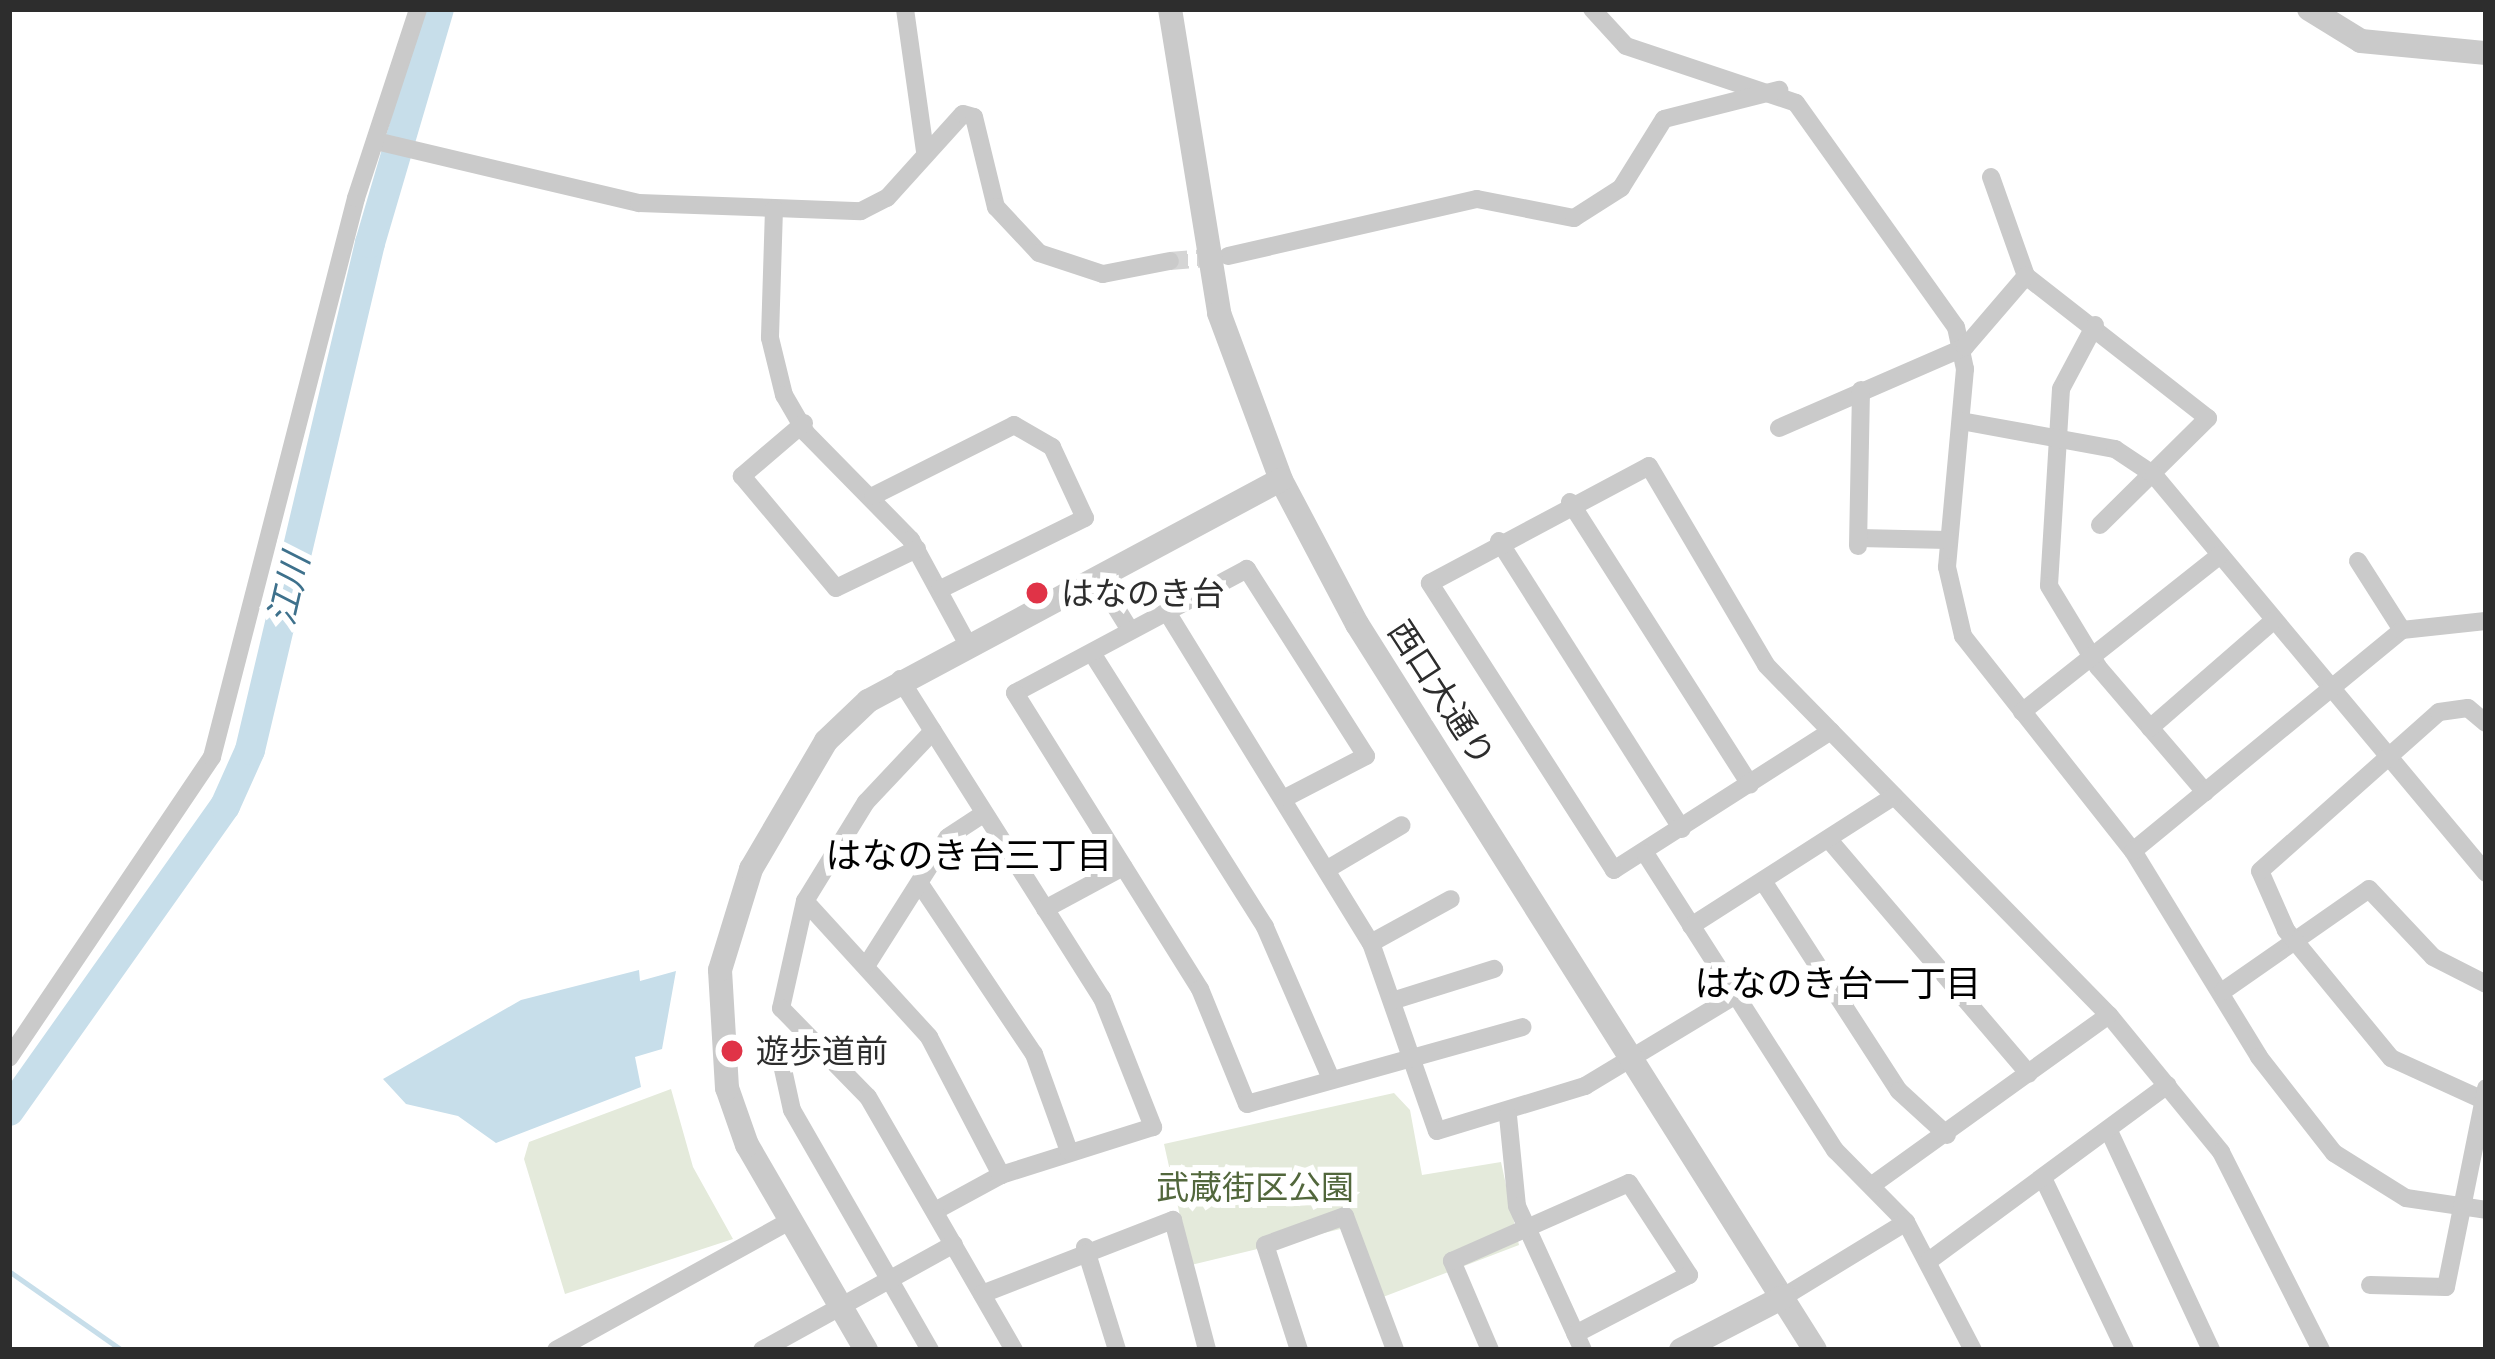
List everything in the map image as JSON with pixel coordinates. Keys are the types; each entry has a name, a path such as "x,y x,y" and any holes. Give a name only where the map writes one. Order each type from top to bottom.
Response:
{"street":[{"path":"9,1058 212,757 376,141 418,9"},
{"path":"905,9 925,152"},
{"name":"西口大通り","path":"1170,9 1219,313 1281,480 1358,624 1636,1057 1815,1350"},
{"path":"1592,9 1626,46 1780,90 1942,299 1960,344 1961,421 1948,540 1956,625 2133,851 2281,1088 2355,1173 2406,1198 2486,1210"},
{"path":"2309,9 2361,41 2486,52"},
{"path":"1228,256 1477,199 1574,218 1621,188 1664,119 1780,90"},
{"path":"376,141 639,203 861,211 925,152 950,118 974,117 990,194 1040,253 1102,274 1170,262"},
{"path":"1991,177 2026,277 2095,325 2208,418 2100,525"},
{"path":"774,209 770,338 804,423 917,549 967,643"},
{"path":"1778,428 1960,344 2026,277"},
{"path":"2095,325 2066,374 2047,574 2092,659 2205,792"},
{"path":"1861,390 1858,542 1948,540"},
{"path":"1961,421 2115,449 2154,475 2486,873"},
{"path":"804,423 742,476 836,587 917,549"},
{"path":"873,496 1014,425 1052,447 1085,518 941,590"},
{"path":"1831,731 1620,869 1607,862 1430,583 1570,502 1649,466 1766,665 1831,731 1894,796 2109,1015 2221,1152 2321,1350"},
{"path":"866,1350 790,1221 732,1107 720,970 751,869 826,741 900,679 1281,480"},
{"path":"1570,502 1750,785"},
{"path":"1498,541 1682,829"},
{"path":"2022,712 2220,555"},
{"path":"2358,561 2402,630"},
{"path":"1287,797 1366,757 1247,568 1015,693 1200,989 1247,1104 1522,1027"},
{"path":"1097,577 1130,630"},
{"path":"1167,612 1331,867 1371,943 1438,1131 1508,1116 1636,1057 1736,994"},
{"path":"2150,728 2273,621"},
{"path":"2133,851 2402,630 2486,621"},
{"path":"1092,653 1265,927 1331,1079"},
{"path":"900,679 1102,998 1153,1127 1000,1175 935,1210"},
{"path":"2370,1285 2446,1287 2485,1094 2391,1058 2298,942 2261,878 2264,862 2439,712 2468,708 2486,723"},
{"path":"933,730 866,802 805,901 781,1008 868,1097 1014,1350"},
{"path":"1691,926 1894,796"},
{"path":"868,963 948,837 983,814"},
{"path":"1331,867 1402,825"},
{"path":"1830,841 2029,1074"},
{"path":"1645,853 1835,1150 1875,1183 1906,1222 1930,1260 1973,1350"},
{"path":"1045,909 1124,867"},
{"path":"1763,880 1899,1091 1947,1135"},
{"path":"920,884 1034,1054 1070,1151"},
{"path":"2223,991 2369,889 2433,957 2486,984"},
{"path":"1371,943 1451,899"},
{"path":"805,901 868,963 929,1037 1000,1175"},
{"path":"1395,1000 1494,969"},
{"path":"1875,1183 2109,1015"},
{"path":"779,1051 792,1109 930,1350"},
{"path":"1930,1260 2167,1085"},
{"path":"1490,1350 1452,1261 1530,1228 1629,1183 1688,1266 1684,1280 1579,1342 1530,1228 1507,1160 1508,1116"},
{"path":"2109,1131 2212,1350"},
{"path":"2043,1178 2125,1350"},
{"path":"1300,1350 1265,1245 1345,1216 1395,1350"},
{"path":"982,1294 1085,1247 1173,1220 1207,1350"},
{"path":"556,1350 790,1221"},
{"path":"1681,1350 1785,1296 1906,1222"},
{"path":"762,1350 788,1344 840,1305 954,1244"},
{"path":"1085,1247 1117,1350"}],"green space":[{"path":"671,1089 693,1167 733,1239 565,1294 524,1159 529,1142"},
{"name":"武蔵街区公園","path":"1394,1093 1410,1110 1422,1175 1501,1162 1519,1245 1383,1297 1357,1225 1191,1265 1164,1144"}],"water":[{"path":"639,970 640,981 676,971 662,1049 635,1057 641,1087 496,1143 458,1116 406,1104 383,1079 521,1000"}],"waterway":[{"name":"江川","path":"9,1111 225,806 250,750 370,243 439,9"},
{"path":"9,1271 122,1350"}],"tunnel":[{"path":"1170,261 1219,257"}],"place":[{"name":"はなのき台","path":"1037,593"},
{"name":"遊歩道前","path":"732,1051"}],"district":[{"name":"はなのき台三丁目","path":"969,855"},
{"name":"はなのき台一丁目","path":"1838,983"}]}
